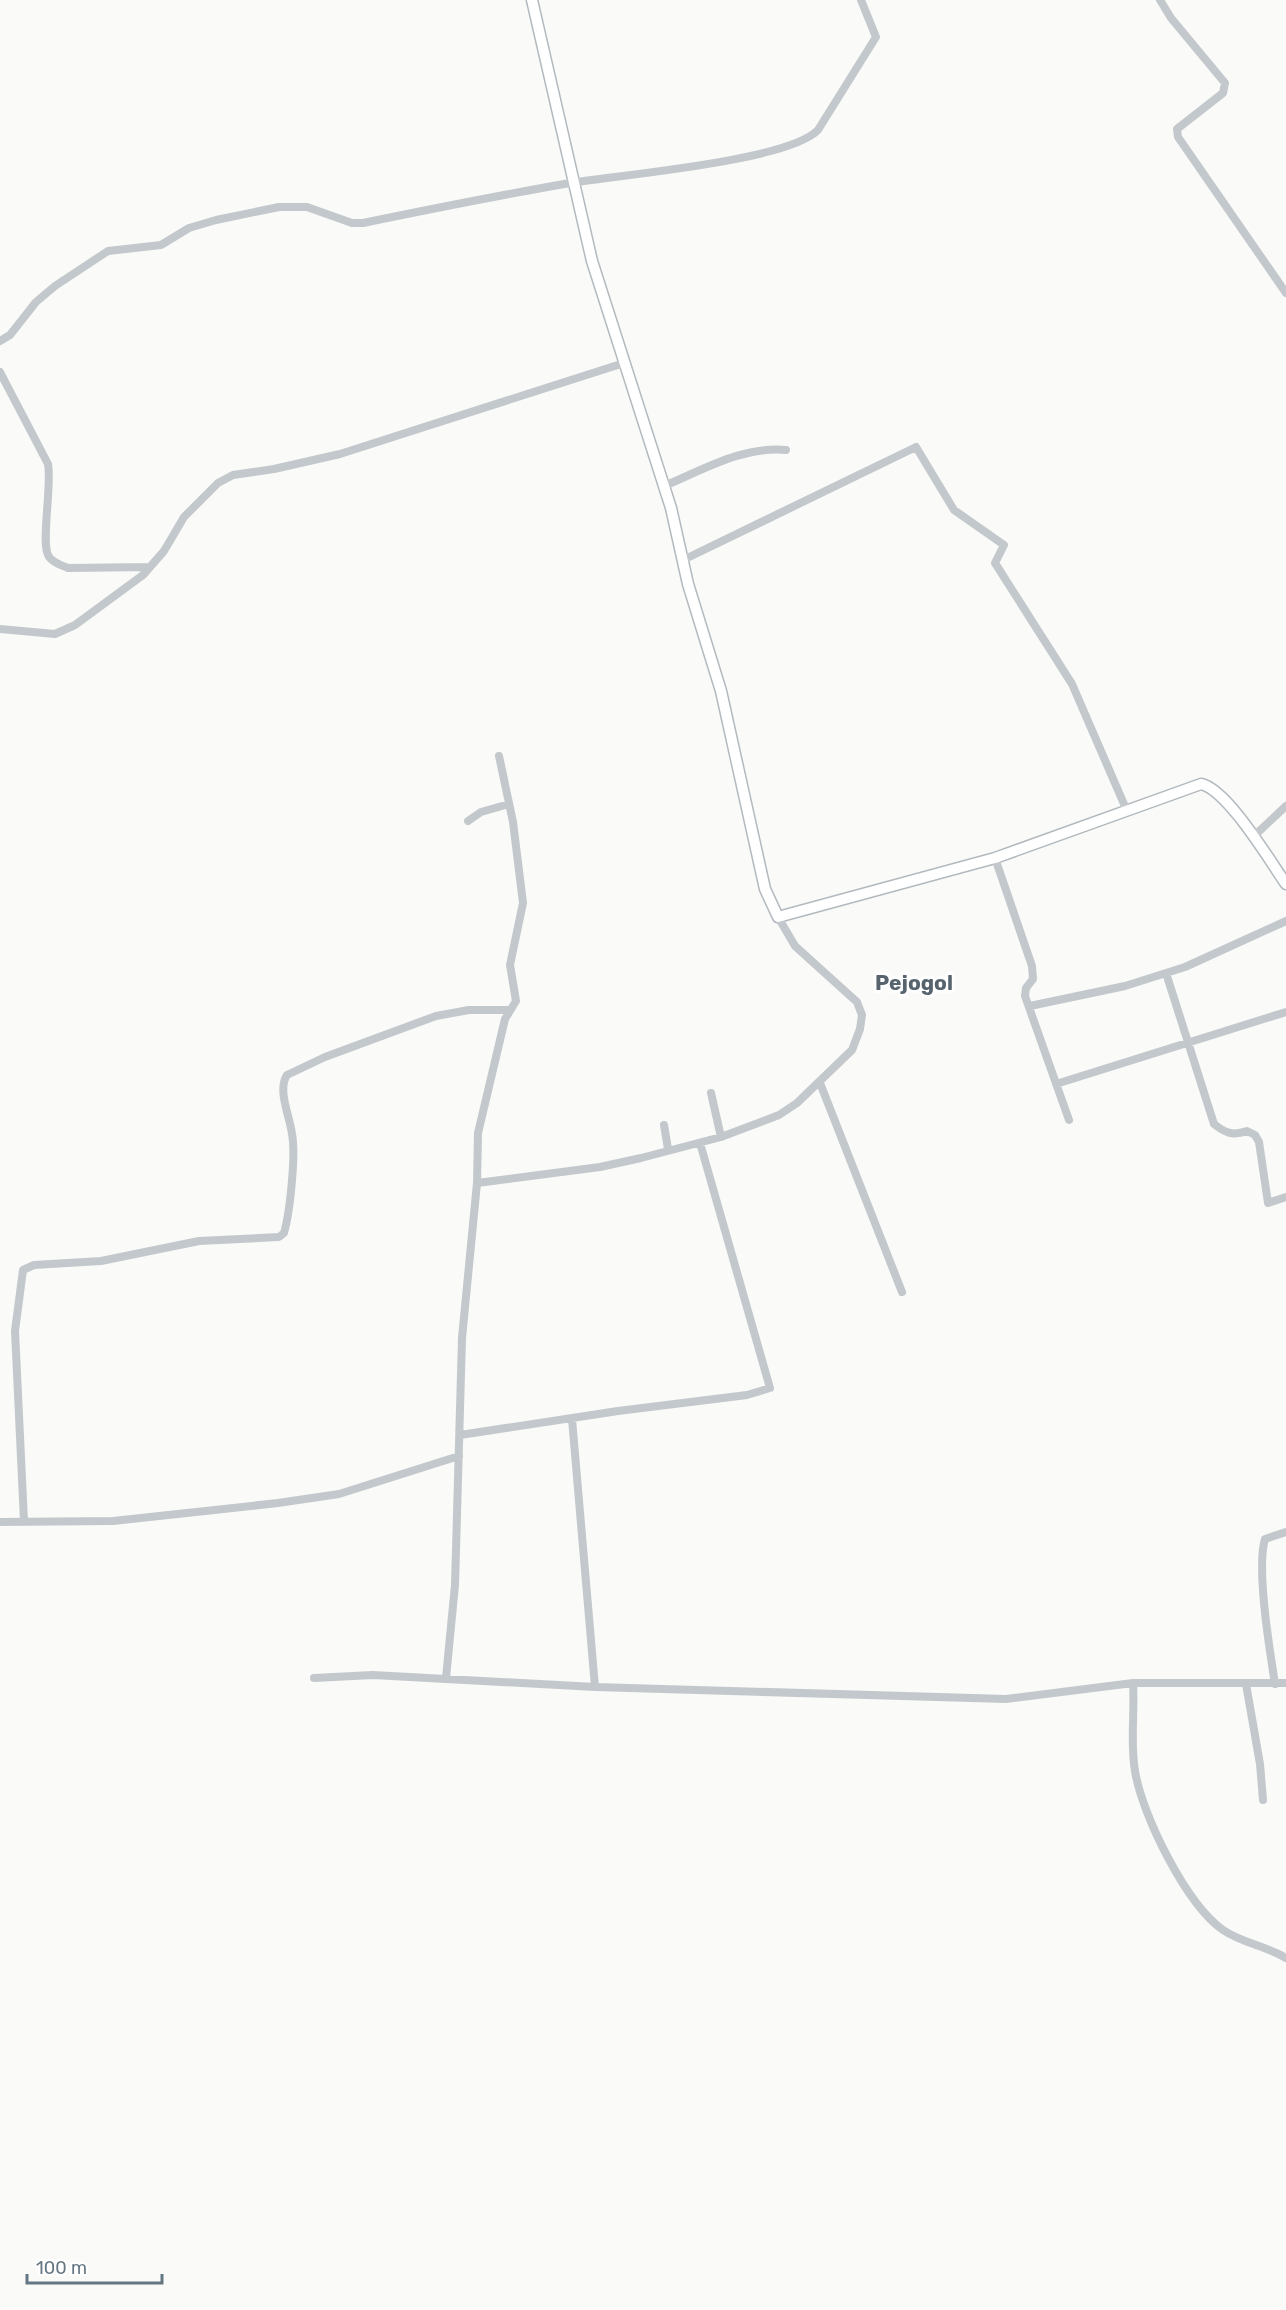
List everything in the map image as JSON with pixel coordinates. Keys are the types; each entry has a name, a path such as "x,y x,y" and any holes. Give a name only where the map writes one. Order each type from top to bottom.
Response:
{"street":[{"path":"477,1183 600,1167 721,1137 778,1115 820,1083 852,1050 862,1016 857,1002 795,946 765,889 721,691 664,486 592,261 572,183 532,0"},
{"path":"0,341 10,335 36,302 55,286 108,251 160,244 189,228 216,220 279,207 307,207 352,223 363,223 572,183 756,155 809,139 818,130 876,37 861,0"},
{"path":"1160,0 1171,18 1223,80 1226,87 1223,93 1177,129 1178,137 1286,293"},
{"path":"0,629 49,634 64,632 143,575 164,551 184,516 218,483 233,476 340,454 624,363"},
{"path":"0,372 48,464 50,477 46,544 48,556 55,563 68,568 150,567"},
{"path":"683,560 916,447 954,510 1004,545 995,563 1072,684 1127,811"},
{"path":"664,486 748,452 767,448 786,450"},
{"path":"446,1678 454,1585 462,1338 477,1183 478,1133 505,1019 516,998 510,973 510,959 523,903 509,804 499,756"},
{"path":"778,917 995,858 1201,784 1210,786 1221,796 1254,836 1286,884"},
{"path":"468,821 481,812 509,804"},
{"path":"1254,836 1286,806"},
{"path":"995,858 1032,966 1033,979 1024,994 1069,1120"},
{"path":"1030,1006 1125,986 1185,967 1286,921"},
{"path":"1166,973 1214,1124 1225,1132 1236,1135 1247,1131 1256,1135 1260,1142 1268,1203 1286,1197"},
{"path":"24,1521 15,1331 23,1270 34,1265 101,1261 199,1241 279,1237 284,1233 288,1212 293,1138 283,1088 287,1075 325,1057 436,1016 469,1010 510,1010"},
{"path":"1056,1084 1286,1012"},
{"path":"820,1083 902,1292"},
{"path":"711,1093 721,1137"},
{"path":"664,1125 668,1149"},
{"path":"460,1435 747,1395 770,1388 700,1143"},
{"path":"572,1419 581,1552 595,1687"},
{"path":"0,1522 113,1521 339,1494 459,1456"},
{"path":"1275,1684 1269,1652 1263,1556 1265,1539 1286,1532"},
{"path":"314,1678 373,1675 595,1687 1006,1699 1133,1683 1286,1683"},
{"path":"1133,1683 1134,1769 1141,1798 1177,1873 1199,1907 1222,1929 1286,1958"},
{"path":"1246,1684 1260,1764 1263,1800"}],"district":[{"name":"Pejogol","path":"914,983"}]}
